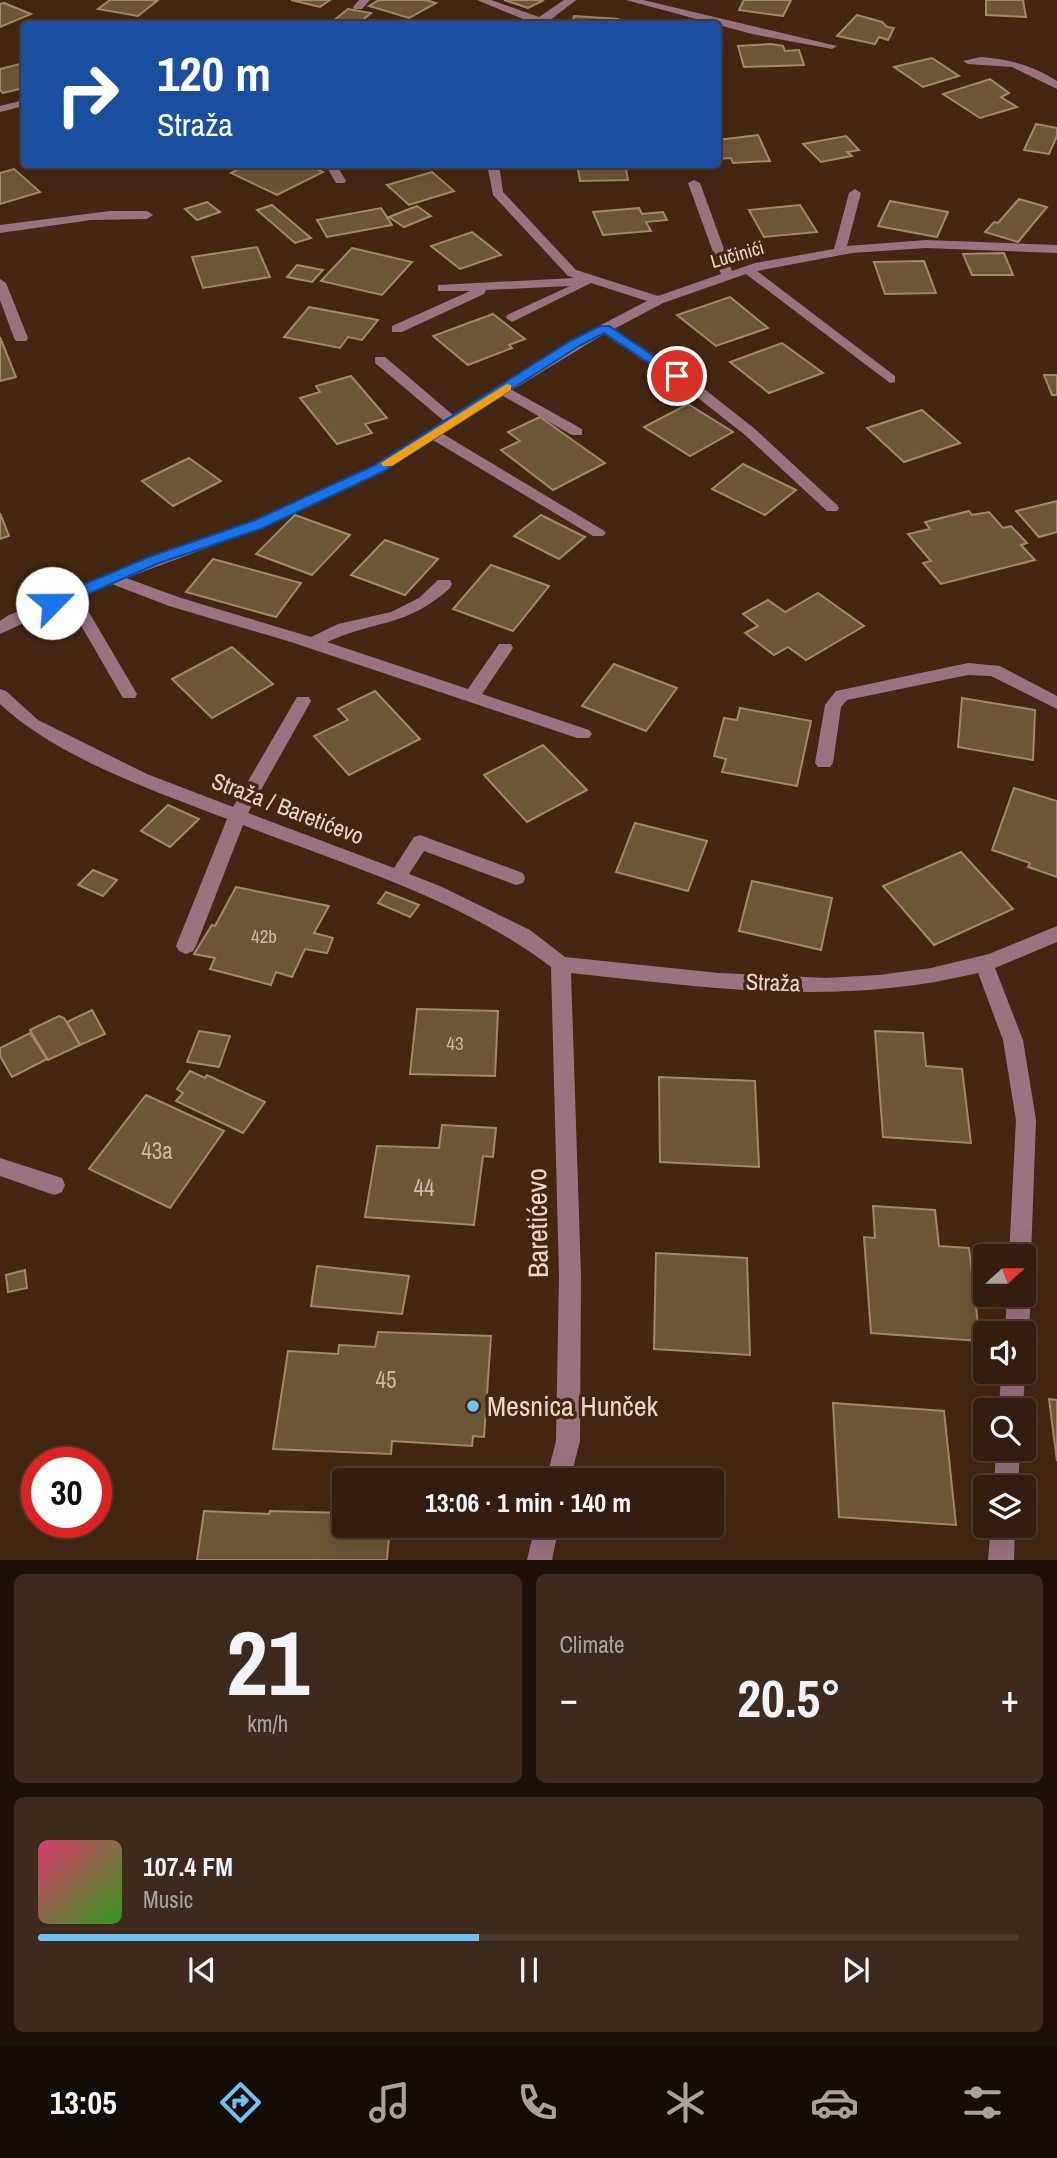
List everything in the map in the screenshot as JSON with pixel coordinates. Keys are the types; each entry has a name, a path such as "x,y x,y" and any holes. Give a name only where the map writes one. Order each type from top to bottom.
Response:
{"street":[{"path":"482,0 519,11 536,21"},
{"path":"543,21 571,0"},
{"path":"631,0 713,21"},
{"path":"721,23 832,46"},
{"path":"968,61 1014,63 1034,71 1057,86"},
{"path":"0,109 21,104"},
{"path":"332,168 340,181"},
{"path":"494,168 497,193 572,273 658,300"},
{"path":"694,183 728,276"},
{"path":"840,251 855,193"},
{"path":"0,229 83,216 117,213 147,215"},
{"name":"Lučinići","path":"658,300 747,269 840,251 926,244 1057,249"},
{"path":"747,269 890,379"},
{"path":"442,288 486,288 593,280"},
{"path":"512,317 593,280"},
{"path":"0,283 20,338"},
{"path":"397,328 486,288"},
{"path":"0,629 15,619 111,578 258,524 378,469 575,344 658,300"},
{"path":"604,328 694,387 750,432 832,508"},
{"path":"380,360 453,421"},
{"path":"503,390 577,432"},
{"path":"433,434 598,533"},
{"path":"111,578 175,602 312,643 583,734"},
{"path":"312,643 344,628 396,616 425,602 444,584"},
{"path":"71,595 129,694"},
{"path":"471,697 505,648"},
{"path":"824,764 833,705 842,695 968,669 994,670 1057,703"},
{"name":"Straža / Baretićevo","path":"0,695 32,724 141,779 433,891 523,935 561,964"},
{"path":"187,946 238,814 303,701"},
{"path":"398,877 420,842 516,878"},
{"name":"Straža","path":"561,964 750,983 871,984 930,976 984,964 1057,934"},
{"name":"Baretićevo","path":"561,964 570,1275 568,1441 561,1468"},
{"path":"984,964 1013,1040 1026,1120 1021,1244"},
{"path":"0,1167 54,1185"},
{"path":"539,1559 544,1538"},
{"path":"1001,1559 1002,1538"}],"building":[{"path":"110,0 157,1 138,16 98,9"},
{"path":"291,0 330,0 320,7"},
{"path":"379,0 426,0 436,3 409,18 369,6"},
{"path":"504,0 544,0 528,8"},
{"path":"744,0 791,0 783,16 739,10"},
{"path":"986,0 1023,0 1026,17 986,15"},
{"path":"4,3 31,14 0,27 0,4"},
{"path":"348,9 371,13 362,21 333,21"},
{"path":"857,15 894,28 888,40 879,37 875,44 837,36"},
{"path":"574,16 618,19 618,21 573,21"},
{"path":"738,46 783,46 785,51 799,50 804,65 744,67"},
{"path":"932,58 959,76 923,87 894,67"},
{"path":"21,64 21,89 3,93 0,90 0,69"},
{"path":"990,79 1009,93 1001,97 1017,107 980,118 943,94"},
{"path":"1036,124 1057,128 1057,136 1049,154 1024,150"},
{"path":"758,135 770,161 733,163 731,158 721,159 721,140"},
{"path":"846,136 859,150 847,152 852,156 821,162 803,144"},
{"path":"240,168 315,168 323,172 277,195 231,173"},
{"path":"578,168 626,168 628,180 580,181"},
{"path":"14,169 40,192 0,204 0,173"},
{"path":"432,172 454,191 409,205 387,185"},
{"path":"1019,199 1047,207 1018,242 985,232 994,222 998,223"},
{"path":"890,201 948,212 937,237 878,226"},
{"path":"207,202 220,212 197,220 185,209"},
{"path":"272,205 311,238 295,243 257,210"},
{"path":"800,205 817,232 764,237 749,210"},
{"path":"417,206 431,216 404,227 389,217"},
{"path":"381,208 392,225 327,237 317,220"},
{"path":"639,208 642,214 663,212 667,220 646,222 651,231 603,235 593,212"},
{"path":"472,232 501,255 460,269 431,246"},
{"path":"257,247 270,277 203,288 192,257"},
{"path":"352,248 412,262 382,295 321,281"},
{"path":"1004,253 1013,275 972,275 963,254"},
{"path":"924,261 936,293 885,294 874,262"},
{"path":"297,265 323,270 312,282 287,277"},
{"path":"730,297 768,328 716,346 677,315"},
{"path":"309,307 378,320 362,340 348,337 340,348 284,337"},
{"path":"493,314 525,339 509,345 512,348 468,365 433,336"},
{"path":"0,337 16,377 0,381"},
{"path":"782,343 823,373 769,393 730,362"},
{"path":"1044,375 1057,375 1057,395 1052,395"},
{"path":"351,376 387,418 365,424 372,433 337,444 300,398 320,392 316,386"},
{"path":"688,404 733,432 690,456 644,427"},
{"path":"922,410 960,443 904,462 867,428"},
{"path":"540,417 605,463 553,490 501,450 520,441 508,432"},
{"path":"189,458 221,481 173,506 142,481"},
{"path":"743,464 796,490 765,515 712,489"},
{"path":"1057,501 1057,532 1039,537 1016,511"},
{"path":"969,511 972,515 989,512 1003,528 1011,526 1027,543 1021,545 1035,560 941,584 923,563 931,561 908,534 930,529 925,522"},
{"path":"0,513 9,536 0,539"},
{"path":"295,515 350,535 312,575 256,554"},
{"path":"541,515 585,537 559,559 514,536"},
{"path":"385,540 438,559 405,595 351,575"},
{"path":"213,559 301,583 276,617 186,592"},
{"path":"491,565 549,586 513,631 453,609"},
{"path":"818,593 864,626 806,660 788,647 774,655 745,633 758,626 743,614 768,600 785,612"},
{"path":"232,647 273,684 212,718 172,679"},
{"path":"614,664 677,688 646,731 582,706"},
{"path":"375,691 420,739 349,775 314,736 348,720 338,709"},
{"path":"962,698 1035,710 1033,760 958,747"},
{"path":"740,708 811,721 797,786 722,772 726,759 714,756 724,718 737,720"},
{"path":"543,745 587,790 527,822 484,775"},
{"path":"1014,788 1057,801 1057,877 1028,867 1030,863 992,850"},
{"path":"168,805 199,819 170,847 141,831"},
{"path":"635,823 707,841 688,891 616,872"},
{"path":"961,852 1013,909 934,945 883,886"},
{"path":"93,870 117,880 103,896 78,885"},
{"path":"752,881 832,898 821,950 739,931"},
{"path":"236,887 329,906 314,933 333,938 327,953 305,949 292,977 276,972 271,985 210,969 215,958 194,954 212,925 215,926"},
{"path":"386,892 419,905 410,917 378,903"},
{"path":"417,1009 498,1011 495,1076 410,1074"},
{"path":"92,1010 105,1034 80,1045 67,1022"},
{"path":"59,1016 64,1018 80,1045 48,1060 30,1030"},
{"path":"199,1031 230,1036 219,1067 187,1062"},
{"path":"875,1031 923,1033 926,1066 962,1069 971,1143 883,1137"},
{"path":"30,1033 47,1059 12,1077 0,1056 0,1048"},
{"path":"190,1071 205,1078 207,1075 265,1102 243,1133 176,1101 183,1093 177,1089"},
{"path":"659,1077 755,1081 759,1167 660,1162"},
{"path":"146,1095 224,1131 170,1208 89,1169"},
{"path":"442,1125 496,1128 493,1157 483,1156 474,1225 365,1217 377,1146 439,1148"},
{"path":"873,1206 935,1210 939,1246 969,1248 973,1307 976,1307 978,1321 973,1321 973,1340 871,1333 864,1237 875,1238"},
{"path":"656,1253 747,1258 750,1355 654,1349"},
{"path":"317,1266 409,1276 402,1314 311,1306"},
{"path":"25,1270 27,1288 8,1292 6,1275"},
{"path":"378,1332 491,1336 484,1437 473,1436 472,1446 392,1441 391,1454 273,1449 288,1351 338,1354 339,1345 375,1347"},
{"path":"1049,1399 1057,1400 1057,1461"},
{"path":"833,1403 944,1411 956,1525 839,1517"},
{"path":"204,1511 269,1514 270,1511 332,1513 332,1538 389,1538 387,1560 197,1560"}],"slow traffic":[{"path":"388,463 507,387"}],"place":[{"name":"Mesnica Hunček","path":"473,1406"}],"route":[{"path":"52,603 154,560 258,524 378,469 604,328 677,376"}]}
